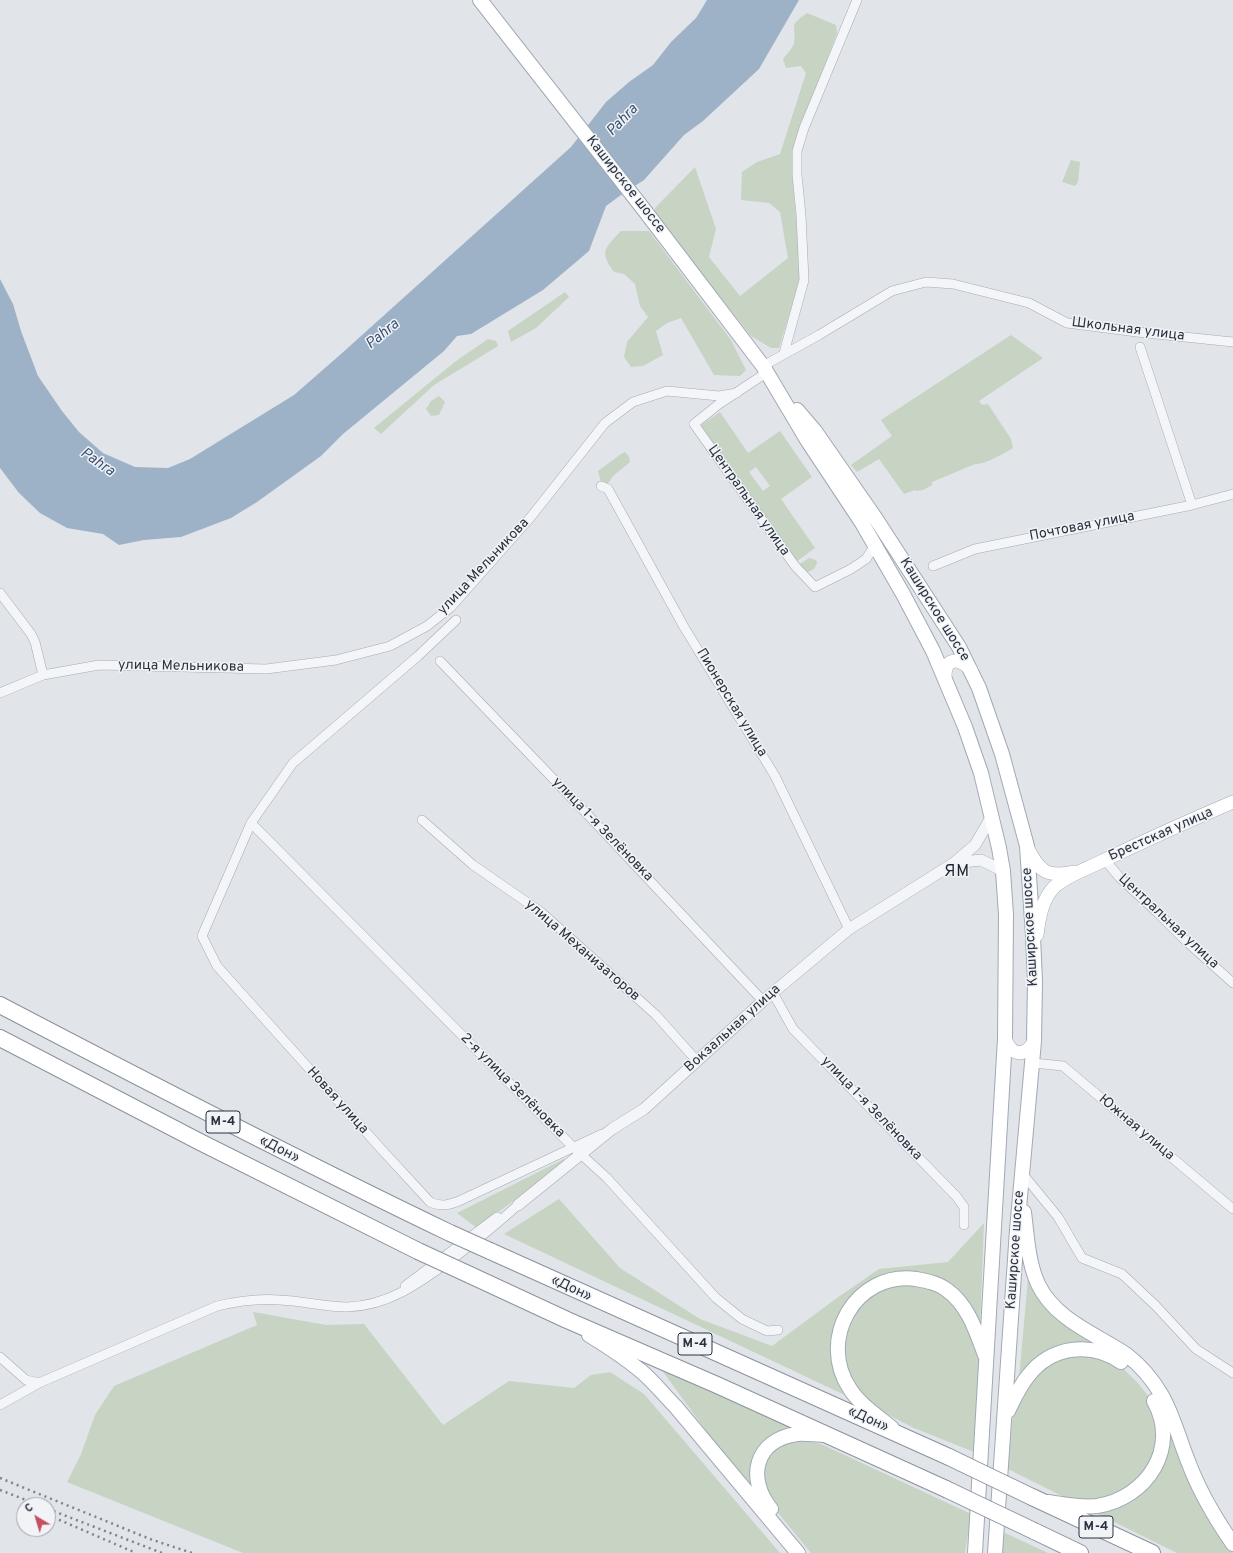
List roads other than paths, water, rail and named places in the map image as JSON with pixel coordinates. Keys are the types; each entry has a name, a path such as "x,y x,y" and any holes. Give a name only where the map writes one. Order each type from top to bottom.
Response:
{"highway":[{"name":"«Дон»","path":"0,1005 277,1149 450,1233 901,1434 1152,1553"},
{"name":"«Дон»","path":"0,1038 200,1142 418,1251 567,1320 717,1384 829,1435 1080,1553"}],"main road":[{"name":"Каширское шоссе","path":"480,0 645,211 764,369 815,431 948,628 979,688 1002,754 1026,846 1034,954 1034,1041 1012,1291 995,1553"},
{"name":"Каширское шоссе","path":"764,369 807,440 875,545 933,651 965,727 981,773 992,816 1003,872 1006,916 1005,1038 987,1360 974,1549"},
{"path":"945,679 946,668 951,662 955,661 962,663 971,670"},
{"name":"Брестская улица","path":"1034,954 1039,916 1048,895 1061,882 1233,802"},
{"name":"Брестская улица","path":"1026,846 1040,868 1049,873 1062,875 1089,868"},
{"path":"1005,1038 1009,1048 1018,1053 1024,1053 1034,1041"},
{"path":"1021,1179 1030,1255 1038,1285 1067,1318 1127,1356 1137,1364 1154,1383 1168,1407 1197,1482 1209,1506 1233,1544"},
{"path":"901,1434 854,1396 845,1381 839,1365 837,1350 841,1325 850,1309 863,1295 879,1285 901,1279 923,1280 941,1286 957,1299 971,1319 987,1360"},
{"path":"567,1320 620,1355 642,1372 676,1407 798,1553"},
{"path":"1005,1416 1019,1388 1039,1364 1051,1357 1073,1349 1085,1348 1116,1359 1124,1365 1141,1381 1161,1415 1164,1435 1161,1452 1155,1467 1149,1476 1131,1493 1122,1499 1096,1506 1081,1506 1037,1499"},
{"path":"807,1553 765,1502 757,1483 756,1473 758,1462 765,1451 775,1442 786,1437 798,1434 829,1435"}],"street":[{"path":"784,353 804,280 801,215 796,175 797,152 804,128 857,0"},
{"name":"Школьная улица","path":"764,369 784,353 819,335 892,291 926,282 953,284 1029,303 1067,323 1233,342"},
{"path":"1140,347 1192,505"},
{"name":"Центральная улица","path":"764,369 736,393 694,424 795,566 815,587 851,569 866,559 875,545"},
{"name":"улица Мельникова","path":"0,693 43,675 99,665 266,669 336,660 390,646 426,626 451,607 530,518 604,423 633,402 667,391 719,396 736,393"},
{"name":"Пионерская улица","path":"601,486 608,490 684,627 775,776 849,929"},
{"name":"Почтовая улица","path":"933,566 975,549 1192,505 1233,494"},
{"path":"0,593 31,634 35,642 43,675"},
{"name":"Новая улица","path":"456,620 366,702 310,747 293,763 252,825 202,936 213,961 430,1202 437,1205 446,1206 459,1201 612,1129"},
{"name":"улица 1-я Зелёновка","path":"440,662 589,816 763,1001"},
{"name":"Вокзальная улица","path":"518,1204 582,1155 612,1129 644,1108 763,1001 849,929 954,863 975,845 992,816"},
{"name":"улица Механизаторов","path":"422,820 473,865 541,912 656,1015 697,1061"},
{"name":"2-я улица Зелёновка","path":"252,825 573,1147 607,1178 716,1298 742,1319 766,1331 778,1330"},
{"name":"Вокзальная улица","path":"954,863 981,860 1003,872"},
{"name":"Центральная улица","path":"1106,860 1120,878 1186,941 1233,983"},
{"name":"улица 1-я Зелёновка","path":"773,993 793,1029 956,1196 964,1207 964,1225"},
{"name":"Южная улица","path":"1033,1063 1063,1066 1233,1209"},
{"path":"1021,1179 1058,1217 1082,1258 1122,1274 1155,1305 1196,1350 1233,1373"},
{"path":"0,1405 39,1383 217,1306 232,1302 262,1299 346,1307 361,1306 406,1291 424,1280 491,1230 518,1204"},
{"path":"0,1357 26,1380 39,1383"}],"water":[{"name":"Pahra","path":"707,0 799,0 759,69 703,121 684,135 644,180 606,206 589,251 543,290 471,334 457,336 444,351 343,434 321,456 257,502 231,518 181,537 144,540 119,545 103,534 67,528 40,513 19,493 0,468 0,279 13,304 21,331 38,376 62,411 79,432 103,453 135,467 168,468 190,459 294,395 571,147 606,102 629,82 653,65 671,42 696,18"}],"railway":[{"path":"0,1478 150,1539 192,1553"},
{"path":"0,1490 18,1497"},
{"path":"56,1512 162,1553"},
{"path":"56,1518 136,1553"}],"district":[{"name":"ЯМ","path":"957,873"}]}
